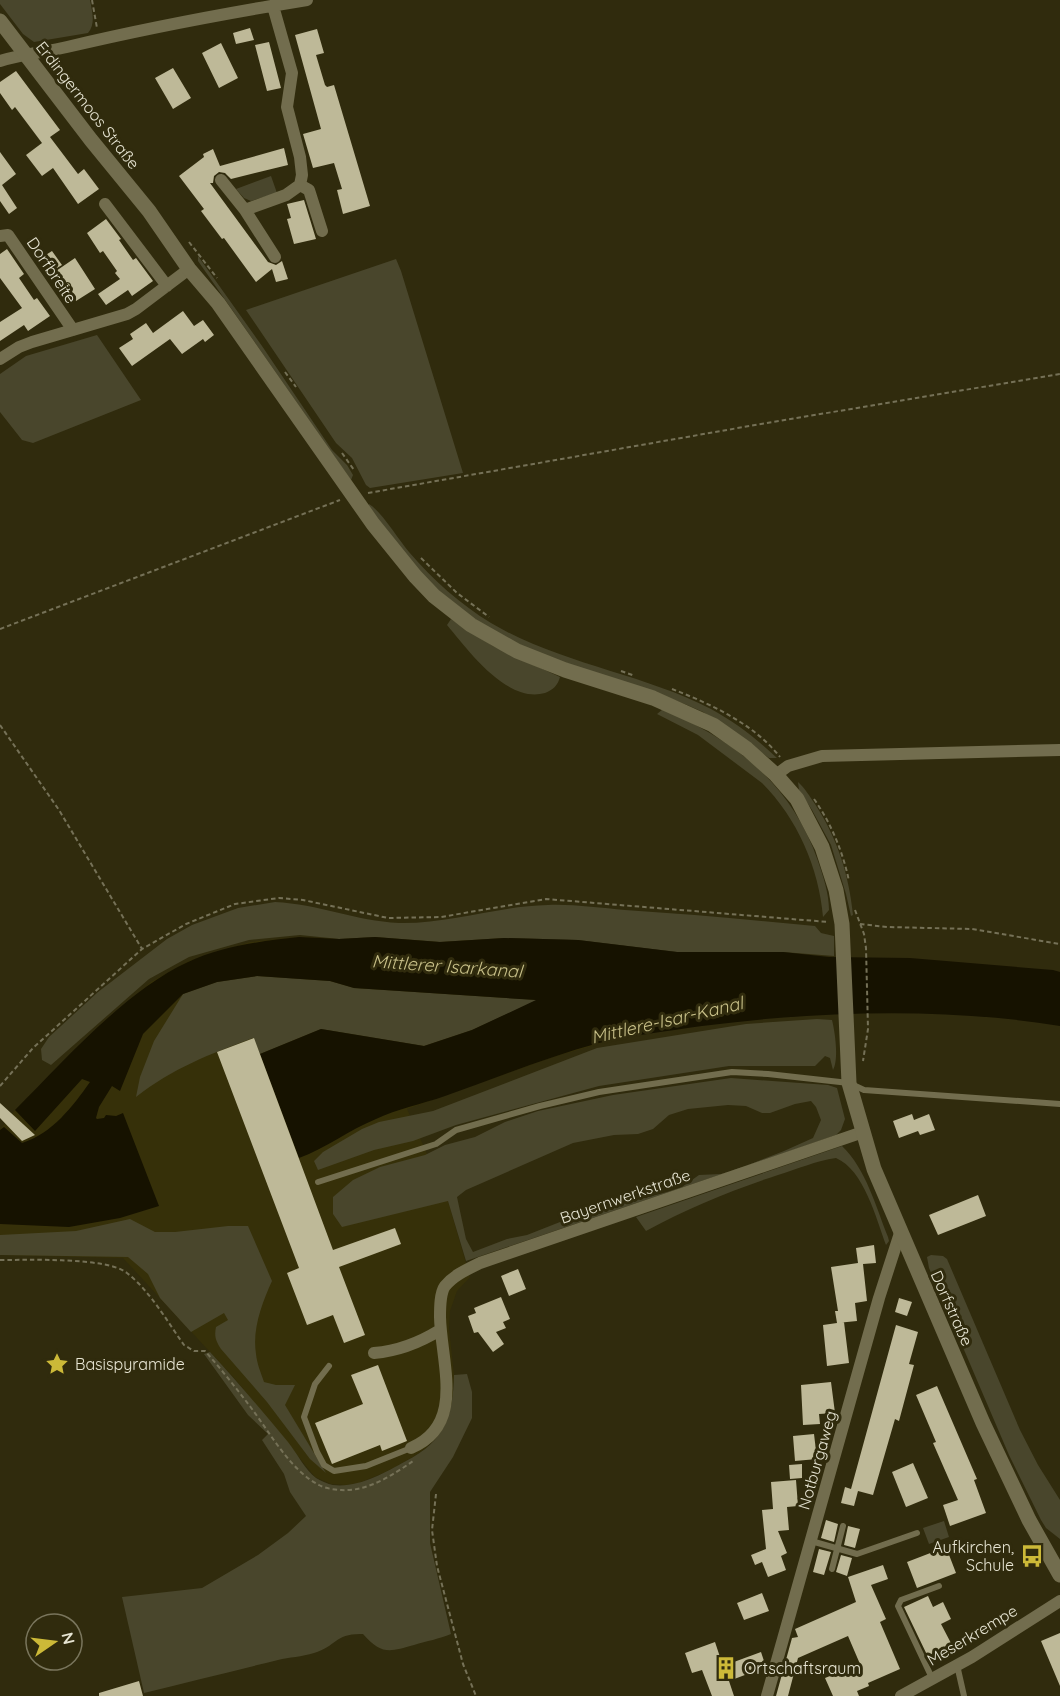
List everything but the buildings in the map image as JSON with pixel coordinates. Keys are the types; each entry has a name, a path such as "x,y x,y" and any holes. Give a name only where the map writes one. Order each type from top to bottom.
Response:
{"street":[{"path":"0,61 25,53 42,52 99,39 308,0"},
{"path":"245,210 286,195 300,185 302,175 300,157 287,107 292,74 273,6"},
{"name":"Erdingermoos Straße","path":"0,21 91,140 149,211 189,269 218,303 359,495 415,576 434,596 471,625 517,651 537,660 653,698 713,725 782,770"},
{"path":"221,180 245,210 275,257"},
{"path":"300,185 309,190 322,231"},
{"path":"105,204 167,286"},
{"name":"Erdingermoos Straße","path":"149,211 168,227 193,261 218,303"},
{"name":"Dorfbreite","path":"0,236 8,235 73,330"},
{"path":"0,359 32,342 127,314 189,269"},
{"path":"782,770 822,756 1060,750"},
{"name":"Dorfstraße","path":"782,770 822,847 836,890 842,930 849,1083 874,1169 983,1423 1029,1520 1060,1575"},
{"name":"Bayernwerkstraße","path":"416,1446 436,1431 447,1408 440,1305 444,1287 459,1274 480,1263 863,1132"},
{"name":"Notburgaweg","path":"767,1696 879,1298 900,1233"},
{"path":"374,1353 402,1349 419,1343 440,1330"},
{"name":"Meserkrempe","path":"901,1696 957,1665 1060,1601"}],"lane":[{"path":"318,1182 436,1144 456,1130 540,1106 599,1092 732,1072 849,1083 864,1090 1060,1104"},
{"path":"329,1366 315,1384 304,1417 324,1464 334,1472 366,1466 416,1446"},
{"path":"832,1569 843,1526"},
{"path":"811,1541 857,1554 917,1533"},
{"path":"932,1678 898,1606 901,1600 939,1586"},
{"path":"957,1665 964,1696"}],"path":[{"path":"93,0 99,39"},
{"path":"187,239 222,285"},
{"path":"280,364 298,391"},
{"path":"0,628 359,495 1060,374"},
{"path":"340,451 351,463 356,473"},
{"path":"359,495 372,501"},
{"path":"417,554 457,593 494,620"},
{"path":"619,671 640,678"},
{"path":"671,689 734,719 774,750 782,770"},
{"path":"0,725 59,810 142,949"},
{"path":"813,796 833,831 850,883"},
{"path":"0,1086 33,1048 142,949 186,924 235,904 279,898 303,900 388,918 441,917 546,899 842,930"},
{"path":"854,902 866,948 868,1029"},
{"path":"860,924 972,929 1060,944"},
{"path":"0,1260 92,1263 113,1266 125,1271 141,1286 184,1345 194,1351 205,1351 251,1408 279,1448 300,1471 319,1485 342,1491 369,1486 393,1475 419,1457 416,1446"},
{"path":"436,1494 432,1530 437,1566 463,1664 476,1696"}],"shaded area":[{"path":"0,0 90,0 92,26 88,33 34,42 23,34 0,4"},
{"path":"271,176 277,193 251,201 244,198 236,189"},
{"path":"198,256 332,450 347,465 353,475 351,480 198,261"},
{"path":"396,259 463,473 370,488 366,485 352,458 336,443 246,310"},
{"path":"97,335 141,400 33,443 22,440 0,412 0,374 26,356"},
{"path":"369,504 437,582 468,608 491,623 545,649 657,686 711,709 746,731 777,758 769,758 703,712 670,698 548,657 495,632 432,586 399,548 368,506"},
{"path":"451,619 493,646 560,677 555,687 545,693 531,694 517,691 503,683 477,660 447,625"},
{"path":"663,709 714,735 758,768 777,788 793,809 818,861 829,904 829,910 823,917 817,880 811,862 796,828 775,797 762,783 698,735 657,714"},
{"path":"798,782 815,804 836,843 848,885 853,915 851,916 831,845 799,790"},
{"path":"275,902 399,923 436,921 511,908 557,905 815,926 821,933 834,936 834,956 783,952 677,952 578,940 504,938 440,942 375,937 339,939 300,935 249,940 189,957 149,979 51,1065 42,1060 41,1049 49,1037 98,992 167,939 192,925 238,908"},
{"path":"299,937 339,939 504,938 601,1043 553,1057 407,1109 448,1201 470,1277 457,1291 450,1311 449,1328 454,1375 453,1403 445,1426 426,1448 386,1472 359,1483 346,1485 331,1484 315,1477 235,1379 123,1258 0,1255 0,1130 15,1110 97,1029 151,982 189,961 250,942"},
{"path":"257,976 330,981 354,988 538,1000 472,1030 424,1046 321,1029 260,1054 253,1038 178,1070 136,1097 140,1077 154,1041 183,994 217,982"},
{"path":"832,1020 836,1053 833,1070 830,1058 825,1056 815,1066 729,1066 599,1086 456,1125 413,1141 374,1150 318,1170 314,1161 323,1152 362,1129 379,1122 433,1111 597,1048 746,1024"},
{"path":"731,1078 828,1085 837,1088 845,1119 841,1130 836,1135 744,1167 813,1138 821,1120 811,1101 770,1113 762,1113 746,1106 728,1105 688,1109 669,1115 653,1129 638,1134 614,1135 573,1143 466,1190 457,1197 466,1239 473,1252 560,1222 572,1221 584,1214 682,1187 699,1175 731,1171 466,1261 448,1201 342,1227 333,1214 333,1197 353,1180 380,1167 425,1155 445,1145 475,1137 505,1122 538,1111 613,1095"},
{"path":"842,1146 858,1166 870,1189 888,1237 889,1241 886,1245 868,1196 854,1173 836,1158 807,1165 727,1193 646,1231 636,1217"},
{"path":"130,1219 155,1232 248,1226 272,1281 261,1307 255,1335 259,1368 264,1382 276,1385 295,1385 285,1405 326,1473 310,1459 267,1402 221,1349 215,1330 228,1320 224,1313 191,1332 160,1298 148,1274 128,1257 0,1255 0,1235 76,1231"},
{"path":"943,1256 947,1259 1020,1430 1060,1500 1060,1539 1046,1528 1041,1520 1009,1455 929,1268 927,1257"},
{"path":"210,1352 288,1442 308,1471 316,1478 333,1485 352,1484 371,1479 406,1461 430,1445 438,1436 449,1415 454,1375 467,1374 472,1392 472,1418 453,1457 430,1492 430,1543 451,1634 386,1650 375,1646 363,1634 354,1634 309,1654 144,1693 122,1597 202,1588 258,1555 288,1533 306,1516 290,1492 284,1474 262,1440 268,1434 248,1415 204,1354"},
{"path":"944,1521 949,1537 929,1544 923,1528"}],"water":[{"path":"299,937 339,939 375,937 440,942 504,938 578,940 677,952 783,952 829,957 910,958 1053,970 1060,972 1060,1026 972,1016 881,1013 746,1021 638,1035 599,1043 541,1061 445,1096 392,1112 299,1158 260,1054 321,1029 424,1046 472,1030 536,1000 354,988 330,981 257,976 217,982 183,994 143,1034 120,1091 112,1086 99,1107 96,1118 123,1113 159,1206 120,1218 69,1227 0,1224 0,1130 4,1127 22,1143 43,1133 61,1118 90,1082 82,1079 35,1131 15,1110 96,1028 141,990 201,956 257,942"}],"place":[{"name":"Basispyramide","path":"57,1364"},
{"name":"Aufkirchen, Schule","path":"1032,1556"},
{"name":"Ortschaftsraum","path":"726,1668"}],"water label":[{"name":"Mittlerer Isarkanal","path":"447,966"},
{"name":"Mittlere-Isar-Kanal","path":"667,1020"}]}
